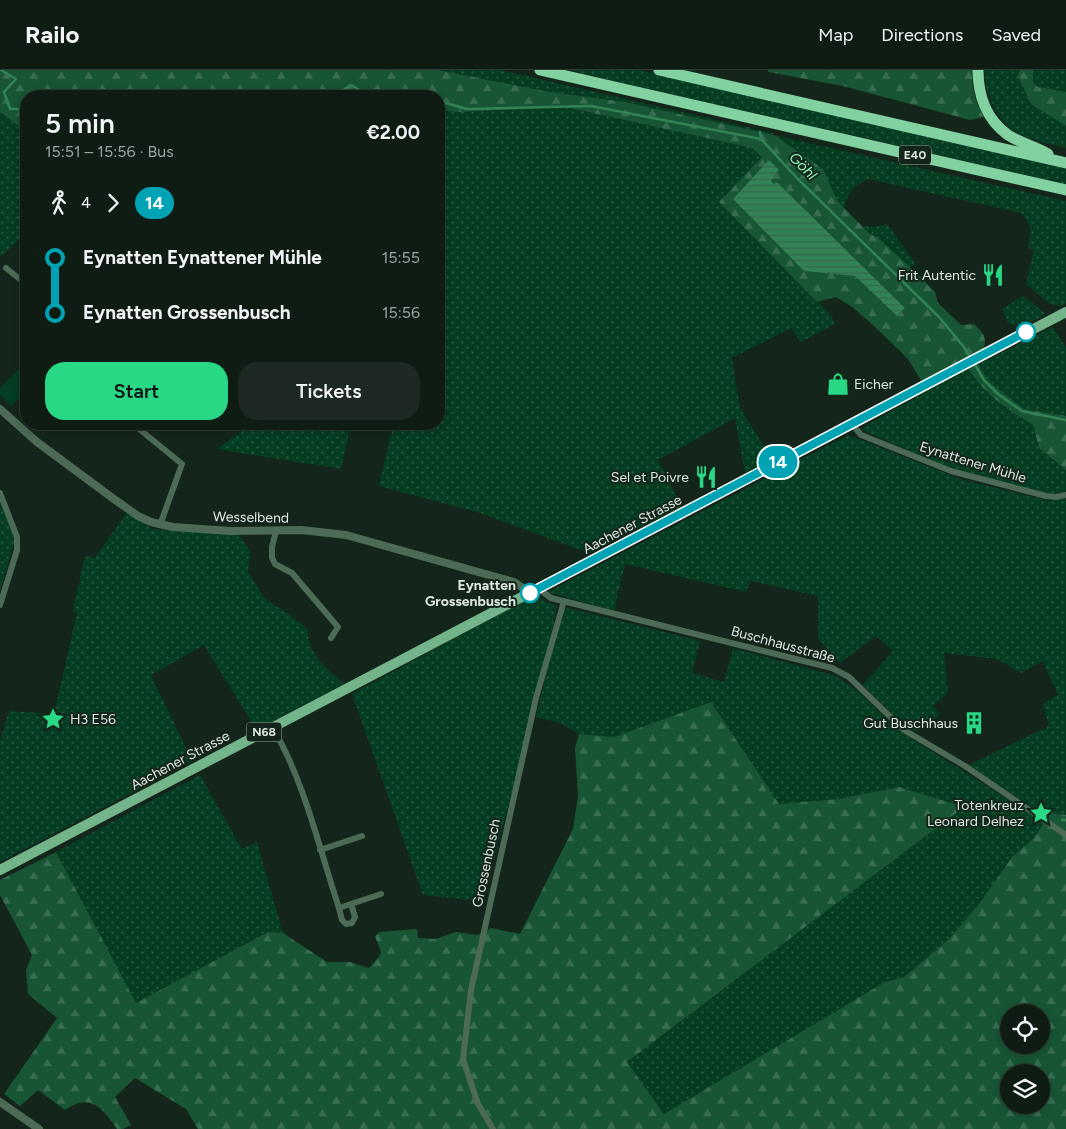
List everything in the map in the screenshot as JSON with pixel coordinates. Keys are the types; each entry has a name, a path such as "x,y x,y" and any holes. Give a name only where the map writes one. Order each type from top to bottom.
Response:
{"highway":[{"name":"E40","path":"540,70 1066,190"},
{"name":"E40","path":"659,70 1063,162"},
{"path":"978,70 979,87 983,103 992,120 1009,136 1063,162"}],"main road":[{"name":"Aachener Strasse","path":"0,870 1065,312"}],"street":[{"path":"6,268 20,279"},
{"name":"Wesselbend","path":"0,409 20,427"},
{"name":"Eynattener Mühle","path":"852,424 861,435 951,471 1046,496 1066,495"},
{"name":"Wesselbend","path":"24,430 37,442 138,516 160,525 173,528 301,530 346,535 514,582 526,590 528,594"},
{"path":"140,430 182,464 160,525"},
{"path":"0,492 17,537 17,550 0,605"},
{"path":"276,531 272,547 272,558 275,564 292,574 338,627 331,638"},
{"name":"Buschhausstraße","path":"540,588 551,598 832,668 849,677 904,730 965,766 1066,834"},
{"name":"Grossenbusch","path":"493,1129 478,1104 463,1059 471,990 536,698 564,601"},
{"path":"273,728 288,756 304,797 342,920 346,924 352,923 355,917 351,904"},
{"path":"320,850 362,836"},
{"path":"339,908 381,894"},
{"path":"0,1102 39,1129"}],"shaded area":[{"path":"438,70 500,70 773,133 774,135 626,102 544,91"},
{"path":"572,70 639,70 1066,168 1066,184 584,74"},
{"path":"985,70 1020,70 1018,76 1057,120 1066,126 1066,148 1026,137 1008,126 992,104 986,87"},
{"path":"1033,70 1066,70 1066,92 1038,87 1033,83"},
{"path":"565,107 752,148 762,157 781,264 830,314 835,324 801,342 791,328 732,358 740,408 772,459 745,473 735,418 658,460 682,507 589,553 480,513 379,486 392,430 445,430 445,111 460,112"},
{"path":"0,112 20,127 20,239 0,257"},
{"path":"774,135 1066,201 1066,303 1061,306 1050,304 1026,284 1034,250 1028,248 1030,229 1028,222 1021,213 868,179 852,190 844,208"},
{"path":"769,160 779,170 771,181 774,184 777,182 905,308 897,316 855,276 804,271 733,199"},
{"path":"887,224 916,264 910,267 862,226 875,227"},
{"path":"1023,296 1046,314 1022,327 1008,323 1002,309"},
{"path":"1053,327 1066,348 1066,416 1024,409 988,381 978,364"},
{"path":"20,367 20,396 11,406 0,395 0,388"},
{"path":"968,368 1020,417 1033,425 1039,448 1066,470 1066,491 1054,494 1032,490 939,464 862,430 865,426"},
{"path":"350,430 341,469 217,449 242,431"},
{"path":"848,435 963,480 1051,501 1066,498 1066,815 1050,813 1047,817 969,765 1049,726 1043,703 1058,695 1043,661 1021,673 997,659 944,653 948,693 933,706 940,715 916,732 903,724 863,685 893,651 876,636 840,663 818,638 818,596 751,581 746,592 625,564 614,611 548,592"},
{"path":"0,493 15,539 0,591"},
{"path":"127,512 152,529 239,535 250,552 248,572 265,599 293,617 308,630 311,647 315,654 325,667 344,684 256,729 204,645 151,675 192,761 0,862 0,741 9,711 54,714 77,613 73,611 85,556 95,558"},
{"path":"533,596 557,606 534,716 481,901 423,895 352,694"},
{"path":"568,608 700,641 692,673 724,682 733,648 836,676 856,690 901,732 1044,822 1034,838 1012,857 979,904 949,939 904,977 885,982 665,1114 626,1063 963,807 899,787 838,799 779,804 711,702 614,737 579,734 560,723 536,717 562,610"},
{"path":"200,775 242,849 257,842 283,933 268,932 136,1004 56,852"}],"green space":[{"path":"0,70 438,70 544,91 625,102 774,135 823,169 837,200 844,208 935,292 938,303 961,325 974,324 984,337 985,344 984,348 922,382 908,359 851,306 836,297 817,302 719,202 762,157 752,148 565,107 460,112 445,111 445,90 20,90 20,127 0,112","holes":["779,170 771,181 774,185 777,182 905,308 897,316 855,276 804,270 733,199"]},
{"path":"768,70 973,70 974,94 984,117 970,120 843,86 768,72"},
{"path":"1020,70 1033,70 1033,83 1038,87 1066,92 1066,126 1031,104 1018,76"},
{"path":"978,364 988,381 1024,409 1066,416 1066,470 1039,448 1033,425 1005,407 974,377 968,368"},
{"path":"711,702 779,804 838,799 899,787 964,807 627,1062 664,1114 885,982 904,977 949,939 979,904 1012,857 1034,838 1050,813 1066,815 1066,1129 198,1129 186,1109 135,1078 115,1097 131,1125 123,1129 117,1129 101,1109 89,1103 82,1102 65,1110 38,1090 20,1106 4,1094 57,1018 28,994 26,970 32,955 0,895 0,880 56,852 136,1003 268,932 283,933 327,962 350,962 369,968 381,953 375,936 380,932 417,929 418,938 435,939 456,932 478,935 491,928 520,934 573,829 578,796 575,748 579,734 614,737"}],"waterway":[{"name":"Göhl","path":"1,70 16,79 4,92 10,109 20,109"},
{"name":"Göhl","path":"343,90 351,85 359,90"},
{"name":"Göhl","path":"445,103 467,109 591,106 761,139 798,179 939,317 964,347 971,359"},
{"name":"Göhl","path":"760,132 761,139"},
{"name":"Göhl","path":"974,363 984,380 998,394 1022,411 1066,420"}],"bus line":[{"name":"14","path":"530,593 1026,332"}],"place":[{"name":"Frit Autentic","path":"993,275"},
{"name":"Eicher","path":"838,384"},
{"name":"Sel et Poivre","path":"706,477"},
{"name":"Eynatten Grossenbusch","path":"530,593"},
{"name":"H3 E56","path":"53,719"},
{"name":"Gut Buschhaus","path":"974,723"},
{"name":"Totenkreuz Leonard Delhez","path":"1041,813"}]}
